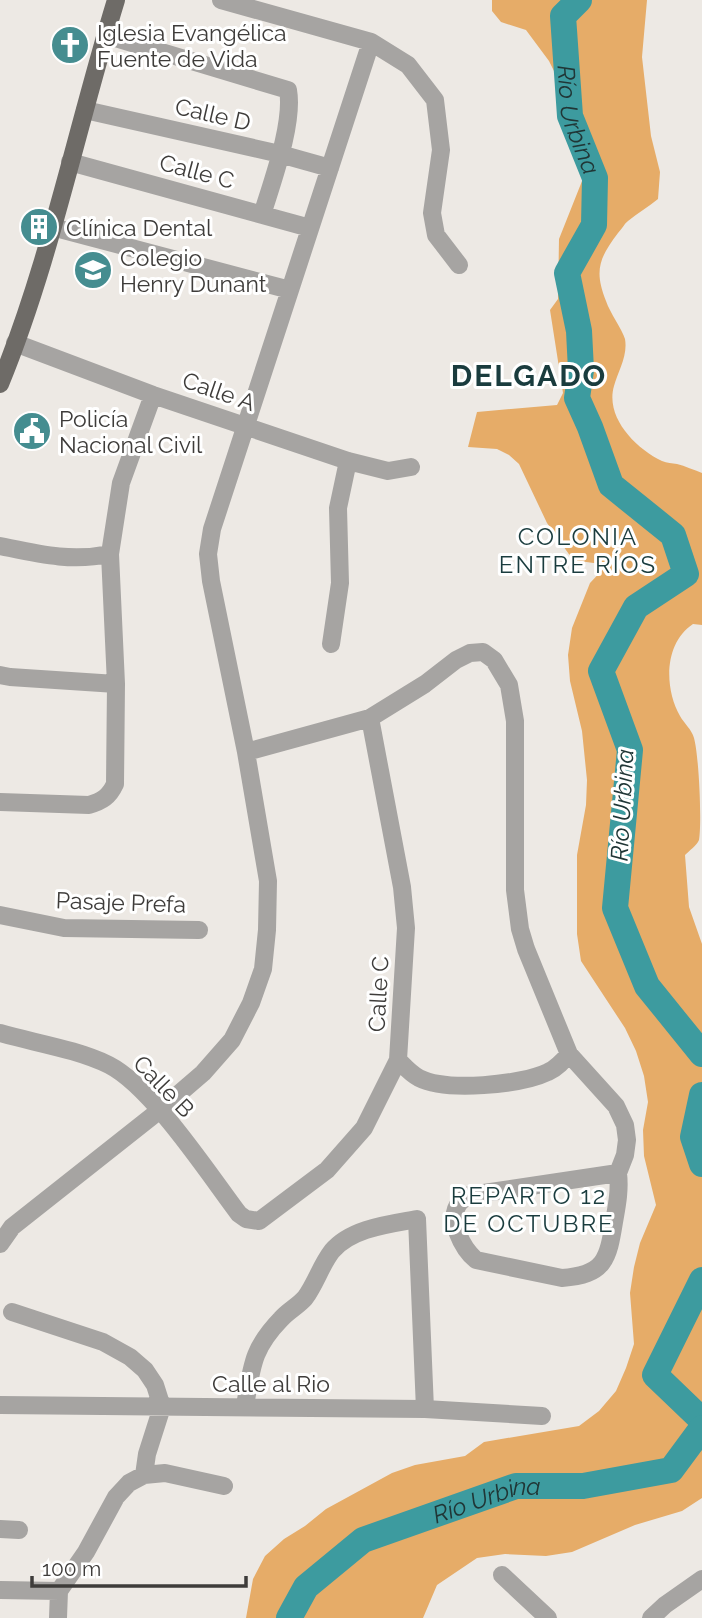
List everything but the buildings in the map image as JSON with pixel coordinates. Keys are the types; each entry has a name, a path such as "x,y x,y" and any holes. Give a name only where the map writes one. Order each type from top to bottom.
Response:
{"main road":[{"path":"0,384 5,359 15,343 52,228 116,0"}],"street":[{"path":"221,0 259,5 371,42 408,65 435,100 441,150 432,213 436,235 459,265"},
{"path":"105,35 288,90 290,99 280,154 262,215"},
{"path":"0,1243 12,1227 203,1073 232,1040 251,1003 263,969 268,881 208,554 212,528 371,42"},
{"name":"Calle D","path":"85,110 280,154 330,168"},
{"name":"Calle C","path":"71,162 310,228"},
{"path":"52,228 290,290"},
{"name":"Calle A","path":"15,343 153,395 348,461 388,471 411,467"},
{"path":"0,802 89,805 100,802 111,794 115,784 116,684 110,554 121,483 153,395"},
{"path":"331,644 340,583 338,508 348,461"},
{"path":"0,546 64,559 88,559 110,554"},
{"path":"246,752 370,718 470,653 483,652 494,660 509,685 514,721 516,907 526,949 569,1054 616,1106 625,1125 627,1140 618,1173 620,1188 608,1255 590,1272 577,1277 562,1278 476,1261 467,1253 460,1240 455,1214 460,1202 470,1195 618,1173"},
{"path":"0,675 116,684"},
{"name":"Calle C","path":"259,1221 327,1170 346,1150 364,1128 398,1060 405,928 402,887 370,718"},
{"name":"Pasaje Prefa","path":"0,915 64,928 199,930"},
{"name":"Calle B","path":"0,1033 108,1064 122,1073 160,1110 239,1214 246,1219 259,1221"},
{"path":"398,1060 417,1077 440,1085 483,1086 547,1073 569,1054"},
{"path":"245,1406 252,1361 257,1348 272,1328 306,1297 332,1251 354,1235 417,1219 425,1409"},
{"path":"12,1312 103,1342 130,1357 145,1370 155,1385 162,1407 147,1454 145,1475"},
{"name":"Calle al Rio","path":"0,1405 425,1409 542,1416"},
{"path":"58,1618 59,1591 86,1552 116,1497 129,1483 145,1475 164,1473 224,1486"},
{"path":"0,1529 19,1531"},
{"path":"502,1575 548,1618"},
{"path":"651,1618 702,1579"},
{"path":"0,1590 59,1591"}],"shaded area":[{"path":"492,0 647,0 642,57 651,136 660,172 658,199 624,225 606,250 600,265 600,281 626,345 612,398 618,420 633,440 652,455 664,462 702,473 702,625 693,624 676,642 669,680 675,705 694,738 700,789 699,840 685,855 689,907 702,944 702,1498 682,1511 635,1525 572,1552 546,1556 505,1554 477,1558 437,1585 423,1618 246,1618 253,1579 265,1556 326,1509 392,1473 415,1465 465,1456 484,1442 579,1426 599,1411 616,1391 634,1344 630,1293 634,1267 640,1243 656,1205 644,1156 643,1130 648,1102 644,1076 625,1028 581,961 577,934 577,855 586,805 587,780 582,731 570,681 568,655 572,628 590,583 607,565 573,560 547,523 519,464 509,455 497,449 468,447 477,412 557,405 563,393 550,310 558,299 559,239 586,171 559,99 555,73 549,61 526,30 501,22 492,11"}],"waterway":[{"name":"Río Urbina","path":"579,0 563,16 570,116 595,178 594,225 567,273 579,331 581,370 577,398 611,485 673,535 686,574 636,607 601,671 630,750 615,908 647,986 702,1054"},
{"name":"Río Urbina","path":"702,1095 693,1137 702,1164"},
{"name":"Río Urbina","path":"702,1280 655,1375 702,1420"},
{"name":"Río Urbina","path":"289,1618 306,1587 363,1540 516,1486 583,1486 671,1470 702,1428"}],"place":[{"name":"Iglesia Evangélica Fuente de Vida","path":"70,45"},
{"name":"Clínica Dental","path":"39,227"},
{"name":"Colegio Henry Dunant","path":"93,270"},
{"name":"Policía Nacional Civil","path":"32,431"}],"district":[{"name":"DELGADO","path":"529,375"},
{"name":"COLONIA ENTRE RÍOS","path":"578,550"},
{"name":"REPARTO 12 DE OCTUBRE","path":"529,1209"}]}
